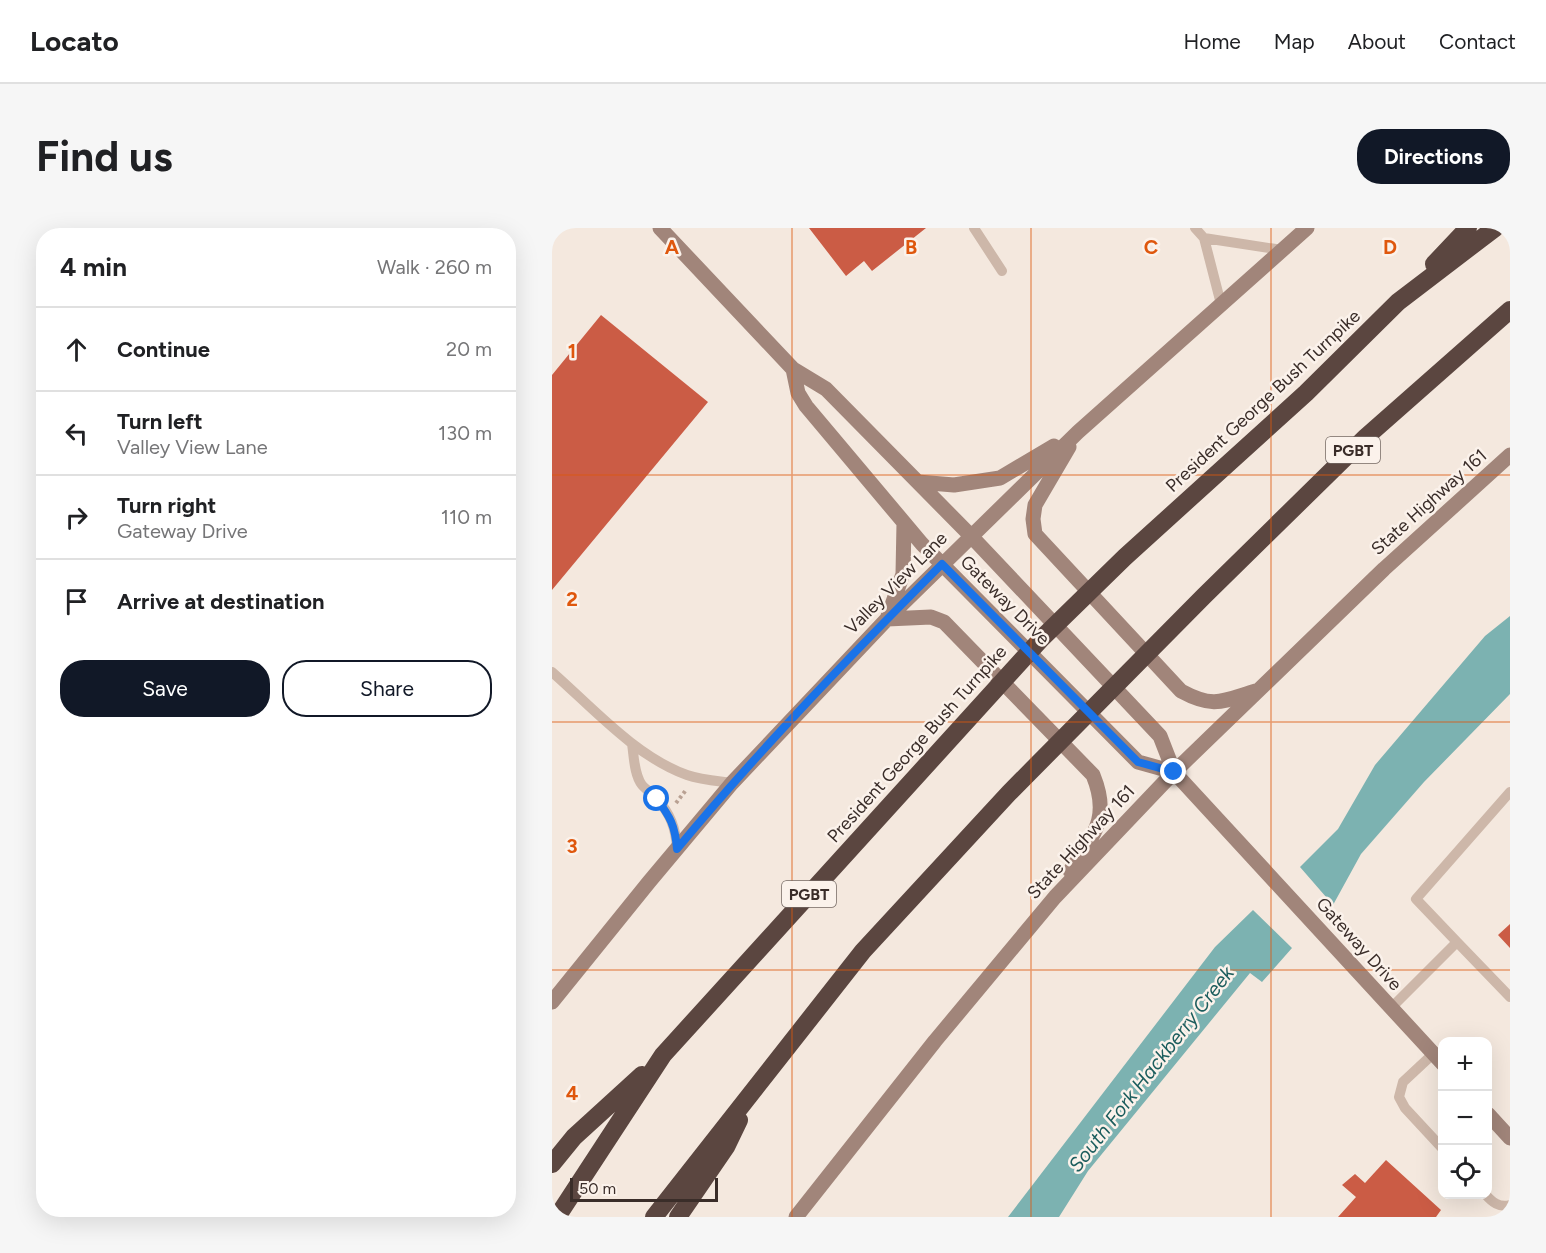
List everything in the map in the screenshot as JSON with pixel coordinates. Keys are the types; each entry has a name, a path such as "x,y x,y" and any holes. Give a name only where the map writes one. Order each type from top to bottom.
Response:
{"highway":[{"path":"1398,302 1468,228"},
{"name":"President George Bush Turnpike","path":"557,1217 663,1055 1002,681 1125,557 1306,393 1398,302 1495,228"},
{"name":"PGBT","path":"654,1217 863,951 1009,793 1204,596 1366,437 1510,310"},
{"path":"552,1164 574,1137 663,1055"},
{"path":"678,1217 726,1147 754,1088"}],"main road":[{"name":"Gateway Drive","path":"660,228 793,369 826,389 918,482 1160,736 1174,772 1438,1059"},
{"name":"Valley View Lane","path":"552,1002 732,783 887,619 1078,432 1307,228"},
{"name":"Gateway Drive","path":"793,369 798,393 806,406 904,523 942,564 1138,762 1174,772"},
{"path":"918,482 954,485 1000,478 1078,432"},
{"path":"1078,432 1035,506 1033,519 1035,534 1181,691 1198,700 1217,703 1260,689"},
{"name":"State Highway 161","path":"796,1217 935,1041 1055,897 1174,772 1384,569 1510,455"},
{"path":"904,523 903,574 887,619 931,617 944,622 1093,775 1100,792 1100,823 1055,897"},
{"path":"1492,1118 1510,1138"}],"lane":[{"path":"974,228 1002,271"},
{"path":"1195,228 1204,238 1221,304"},
{"path":"1204,238 1282,250"},
{"path":"552,672 632,744 669,767 688,776 732,783"},
{"path":"632,744 641,784 657,799 671,818 676,832 677,849"},
{"path":"1510,792 1416,898 1510,997"},
{"path":"1391,1008 1457,942"},
{"path":"1438,1059 1403,1082 1399,1097 1405,1108 1439,1145"},
{"path":"1489,1199 1509,1208"}],"path":[{"path":"676,804 690,784"}],"water":[{"path":"1510,616 1510,694 1424,782 1361,854 1333,905 1300,867 1338,829 1375,765 1485,636"},
{"name":"South Fork Hackberry Creek","path":"1253,910 1292,948 1262,982 1250,973 1088,1171 1059,1217 1008,1217 1215,947"}],"building":[{"path":"809,228 926,228 872,271 864,261 846,276"},
{"path":"601,315 708,402 552,590 552,375"},
{"path":"1510,924 1510,948 1498,935"},
{"path":"1386,1160 1441,1210 1436,1217 1338,1217 1356,1197 1342,1185 1355,1174 1365,1183"}],"route":[{"path":"657,799 671,818 676,832 677,849 732,783 801,708 942,564 1138,762 1174,772"}]}
